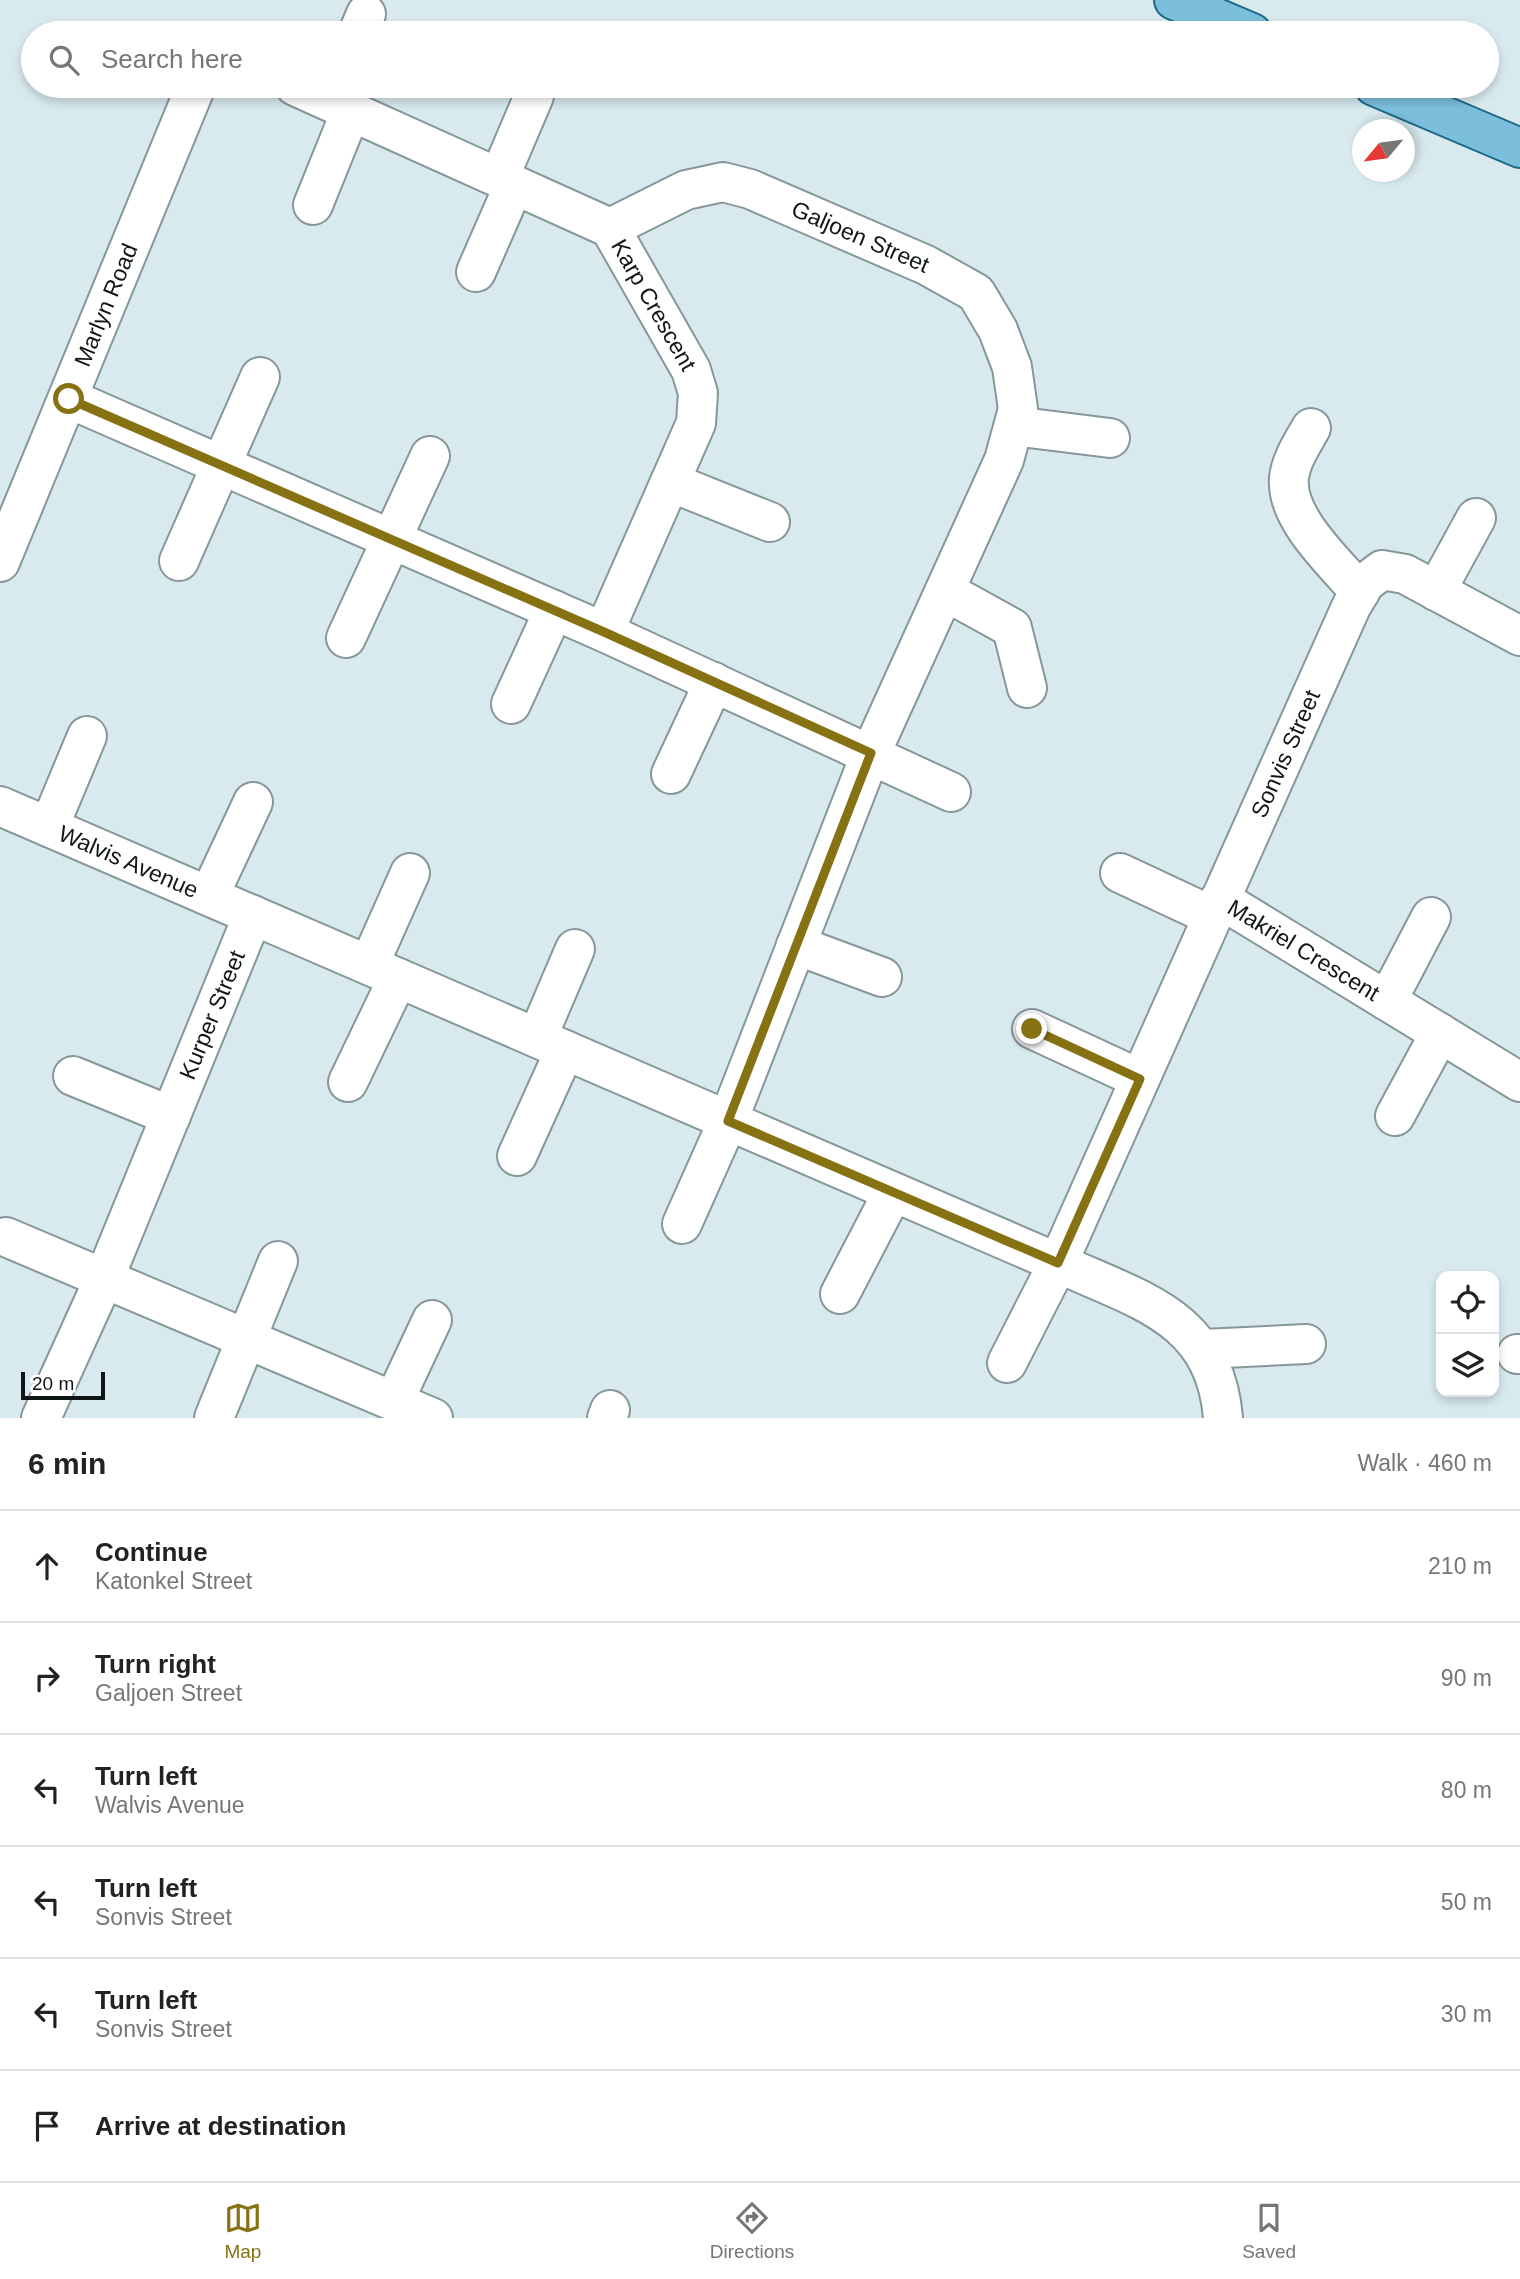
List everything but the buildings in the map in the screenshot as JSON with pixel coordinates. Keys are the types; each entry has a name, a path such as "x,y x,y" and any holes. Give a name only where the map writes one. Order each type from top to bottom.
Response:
{"main road":[{"path":"1174,0 1224,21"},
{"path":"1402,98 1520,148"}],"street":[{"name":"Marlyn Road","path":"0,562 191,98"},
{"path":"476,272 533,98"},
{"path":"313,205 339,99"},
{"name":"Karp Crescent","path":"339,99 506,181 610,228 691,370 698,393 696,423 604,632"},
{"name":"Galjoen Street","path":"610,228 686,190 723,182 750,189 926,265 976,293 998,330 1012,367 1018,410 1004,460 871,753 728,1121"},
{"path":"178,561 260,377"},
{"path":"69,399 604,632 951,792"},
{"path":"1014,426 1110,438"},
{"path":"1311,428 1294,458 1289,477 1289,492 1295,514 1360,592 1364,583 1382,570 1405,574 1520,636"},
{"path":"346,638 429,456"},
{"path":"670,482 770,523"},
{"path":"1436,591 1476,517"},
{"path":"944,591 1012,628 1027,688"},
{"name":"Sonvis Street","path":"1058,1263 1360,592"},
{"path":"511,704 554,610"},
{"path":"671,774 714,682"},
{"name":"Walvis Avenue","path":"49,827 88,736"},
{"name":"Walvis Avenue","path":"209,896 253,802"},
{"name":"Walvis Avenue","path":"0,806 1058,1263 1173,1318 1203,1349 1213,1366 1223,1418"},
{"path":"348,1082 384,972 410,873"},
{"path":"1120,873 1216,908"},
{"name":"Makriel Crescent","path":"1216,908 1387,1001 1520,1082"},
{"name":"Kurper Street","path":"41,1418 104,1279 253,915"},
{"name":"Makriel Crescent","path":"1387,1001 1430,917"},
{"path":"796,945 882,977"},
{"path":"517,1156 551,1044 575,949"},
{"path":"1032,1029 1140,1079"},
{"path":"1395,1116 1440,1033"},
{"path":"74,1076 171,1116"},
{"path":"681,1224 728,1121"},
{"path":"840,1294 893,1192"},
{"path":"6,1237 411,1412 432,1320"},
{"path":"214,1418 278,1261"},
{"path":"1007,1363 1058,1263"},
{"path":"1203,1349 1306,1344"}],"route":[{"path":"69,399 604,632 871,753 728,1121 1058,1263 1140,1079 1032,1029"}]}
